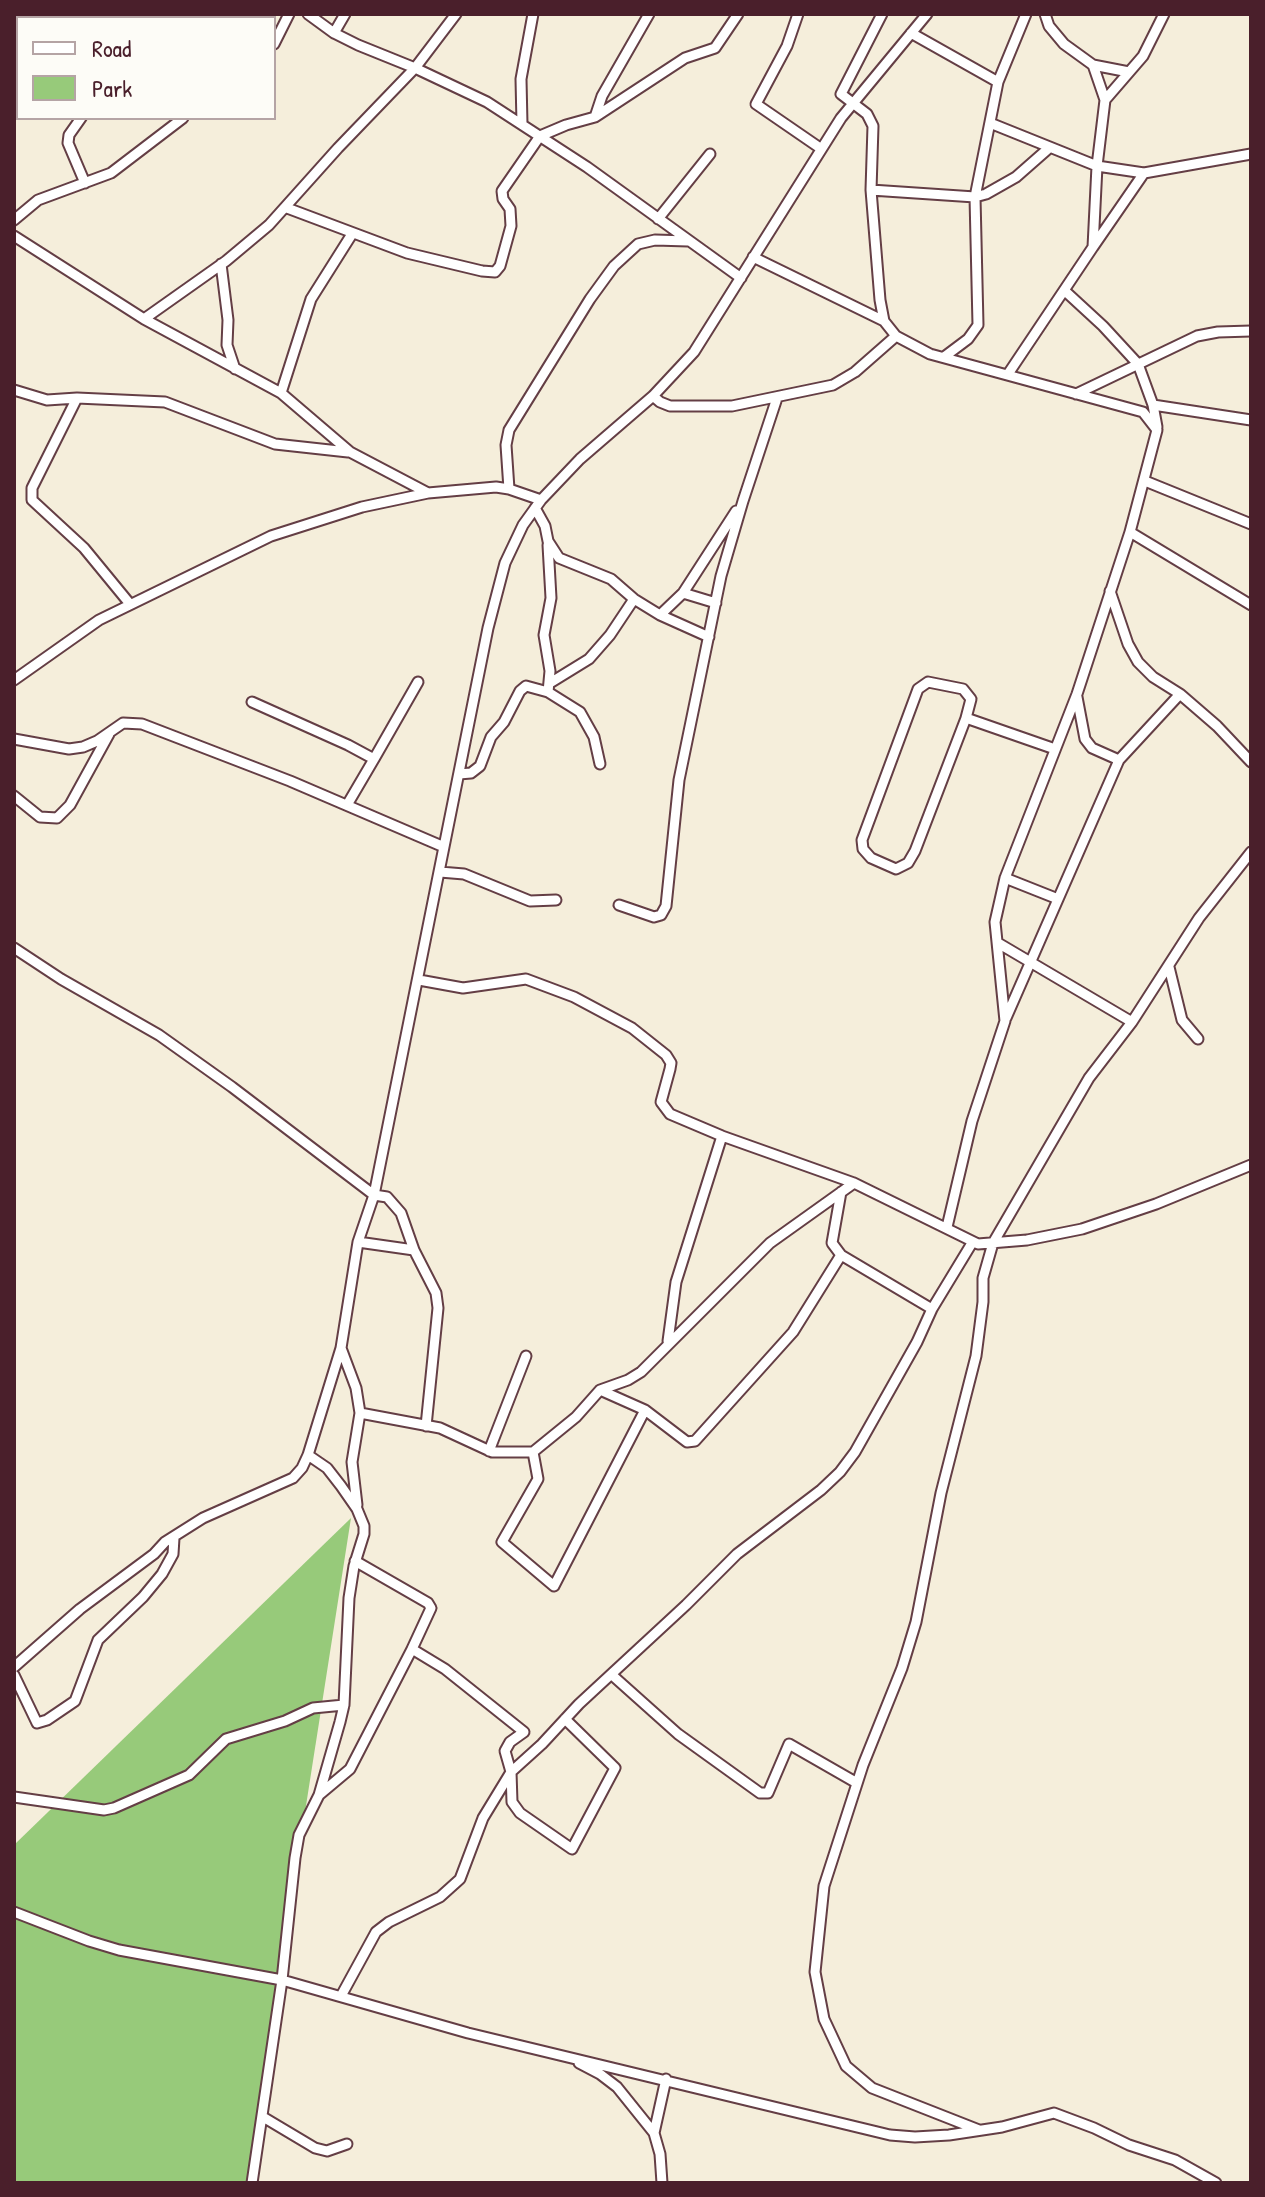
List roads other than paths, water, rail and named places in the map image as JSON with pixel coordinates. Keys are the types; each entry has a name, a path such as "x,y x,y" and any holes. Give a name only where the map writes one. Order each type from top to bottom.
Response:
{"street":[{"path":"276,40 289,14"},
{"path":"308,14 334,33 487,102 741,278"},
{"path":"334,33 345,14"},
{"path":"144,319 221,264 287,208 338,148 415,68 456,14"},
{"path":"522,124 521,79 533,14"},
{"path":"595,117 602,96 649,14"},
{"path":"287,208 421,258 495,272 500,266 511,226 510,209 502,191 540,136 595,117 685,58 715,48 738,14"},
{"path":"798,14 787,46 756,104 820,148"},
{"path":"882,14 841,92 851,104 867,114 873,126 871,190 884,321"},
{"path":"14,1667 80,1609 154,1554 165,1542 203,1518 298,1474 308,1455 341,1348 358,1242 374,1195 497,585 515,541 538,504 580,459 653,396 694,352 820,148 851,104 927,14"},
{"path":"944,357 968,339 978,325 975,197 998,82 1026,14"},
{"path":"1045,14 1049,26 1064,44 1093,65 1129,72"},
{"path":"1105,100 1143,56 1164,14"},
{"path":"911,33 998,82"},
{"path":"1093,65 1105,100 1097,166 1093,247"},
{"path":"80,120 69,135 68,143 85,183"},
{"path":"14,220 38,200 111,173 180,120"},
{"path":"990,123 1097,166 1144,173 1251,155"},
{"path":"871,190 975,197 993,191 1016,177 1049,148"},
{"path":"658,219 710,154"},
{"path":"1008,374 1144,173"},
{"path":"281,393 311,299 352,234"},
{"path":"14,236 144,319 281,393 350,452 428,493"},
{"path":"509,489 506,445 509,430 597,289 614,266 638,244 655,240 688,241"},
{"path":"753,257 884,321 896,336 920,350 1135,408 1148,416 1157,430"},
{"path":"221,264 228,320 227,345 235,369"},
{"path":"1005,1021 996,914 1005,878 1077,694 1130,532 1157,430 1153,405 1138,364 1065,291"},
{"path":"1075,394 1197,336 1251,331"},
{"path":"653,396 670,406 732,406 833,385 843,381 896,336"},
{"path":"14,390 47,400 77,398 165,402 275,444 350,452"},
{"path":"77,398 32,488 32,500 84,548 130,604"},
{"path":"619,905 654,917 661,915 666,906 679,780 716,603 743,501 777,398"},
{"path":"1153,405 1251,420"},
{"path":"1145,481 1251,524"},
{"path":"14,680 61,645 130,604 171,587 271,536 362,507 428,493 481,487 509,489 538,504 545,526 552,591 544,635 549,687 580,712 594,737 600,764"},
{"path":"660,615 683,593 743,501"},
{"path":"1130,532 1251,605"},
{"path":"548,541 559,558 611,579 634,599 660,615 709,637"},
{"path":"1109,589 1128,644 1138,662 1217,726 1251,762"},
{"path":"683,593 716,603"},
{"path":"459,774 471,773 480,766 491,737 509,716 522,688 549,687 589,659 634,599"},
{"path":"347,805 418,682"},
{"path":"928,682 963,689 971,699 966,718 908,863 896,869 871,858 863,849 862,840 918,689 928,682"},
{"path":"1077,694 1085,739 1092,748 1119,760"},
{"path":"947,1227 969,1134 1005,1021 1058,899 1119,760 1180,694"},
{"path":"252,702 374,759"},
{"path":"966,718 1055,749"},
{"path":"14,739 69,749 83,747 123,723 142,724 444,847"},
{"path":"14,796 40,817 57,818 70,805 111,731"},
{"path":"979,2130 882,2092 857,2078 846,2066 824,2019 814,1963 824,1886 857,1783 902,1668 916,1622 941,1493 976,1356 983,1278 993,1243 1089,1078 1132,1022 1199,918 1251,852"},
{"path":"440,872 464,874 530,901 556,900"},
{"path":"1005,878 1058,899"},
{"path":"998,943 1132,1022"},
{"path":"14,948 61,979 159,1035 374,1195 387,1197 397,1207 438,1303 426,1426"},
{"path":"1169,967 1182,1020 1198,1039"},
{"path":"419,980 476,987 526,979 574,997 632,1028 652,1042 671,1063 662,1096 664,1107 670,1114 854,1183 947,1227 972,1243 1027,1240 1082,1229 1156,1204 1251,1165"},
{"path":"668,1342 676,1282 722,1136"},
{"path":"360,1413 440,1428 489,1451 533,1452 576,1417 600,1390 634,1377 770,1243 854,1183"},
{"path":"841,1192 832,1243 841,1255 932,1309"},
{"path":"358,1242 414,1250"},
{"path":"341,1996 376,1932 389,1922 440,1897 460,1879 483,1818 511,1772 737,1554 840,1472 855,1452 917,1342 932,1309 972,1243"},
{"path":"600,1390 645,1410 687,1442 695,1441 793,1332 841,1255"},
{"path":"341,1348 356,1388 360,1413 352,1462 357,1509"},
{"path":"489,1451 526,1356"},
{"path":"533,1452 538,1479 502,1542 554,1586 645,1410"},
{"path":"252,2183 282,1980 298,1840 319,1795 344,1705 346,1625 355,1561 364,1534 357,1509 327,1468 308,1455"},
{"path":"14,1675 37,1723 47,1720 75,1701 98,1640 162,1574 173,1554 174,1538"},
{"path":"319,1795 350,1769 431,1608 428,1603 355,1561"},
{"path":"412,1649 445,1669 542,1744"},
{"path":"612,1675 678,1734 760,1793 768,1793 789,1744 857,1783"},
{"path":"14,1797 104,1810 114,1808 189,1775 231,1737 290,1719 313,1708 344,1705"},
{"path":"524,1732 510,1742 505,1751 515,1808 572,1849 615,1768 565,1719"},
{"path":"14,1912 119,1950 282,1980 468,2033 890,2135 933,2137 1012,2125 1054,2113 1129,2145 1175,2160 1216,2183"},
{"path":"564,2056 600,2074 617,2087 654,2133 660,2154 662,2183"},
{"path":"654,2133 666,2079"},
{"path":"263,2117 315,2148 327,2151 347,2144"}]}
